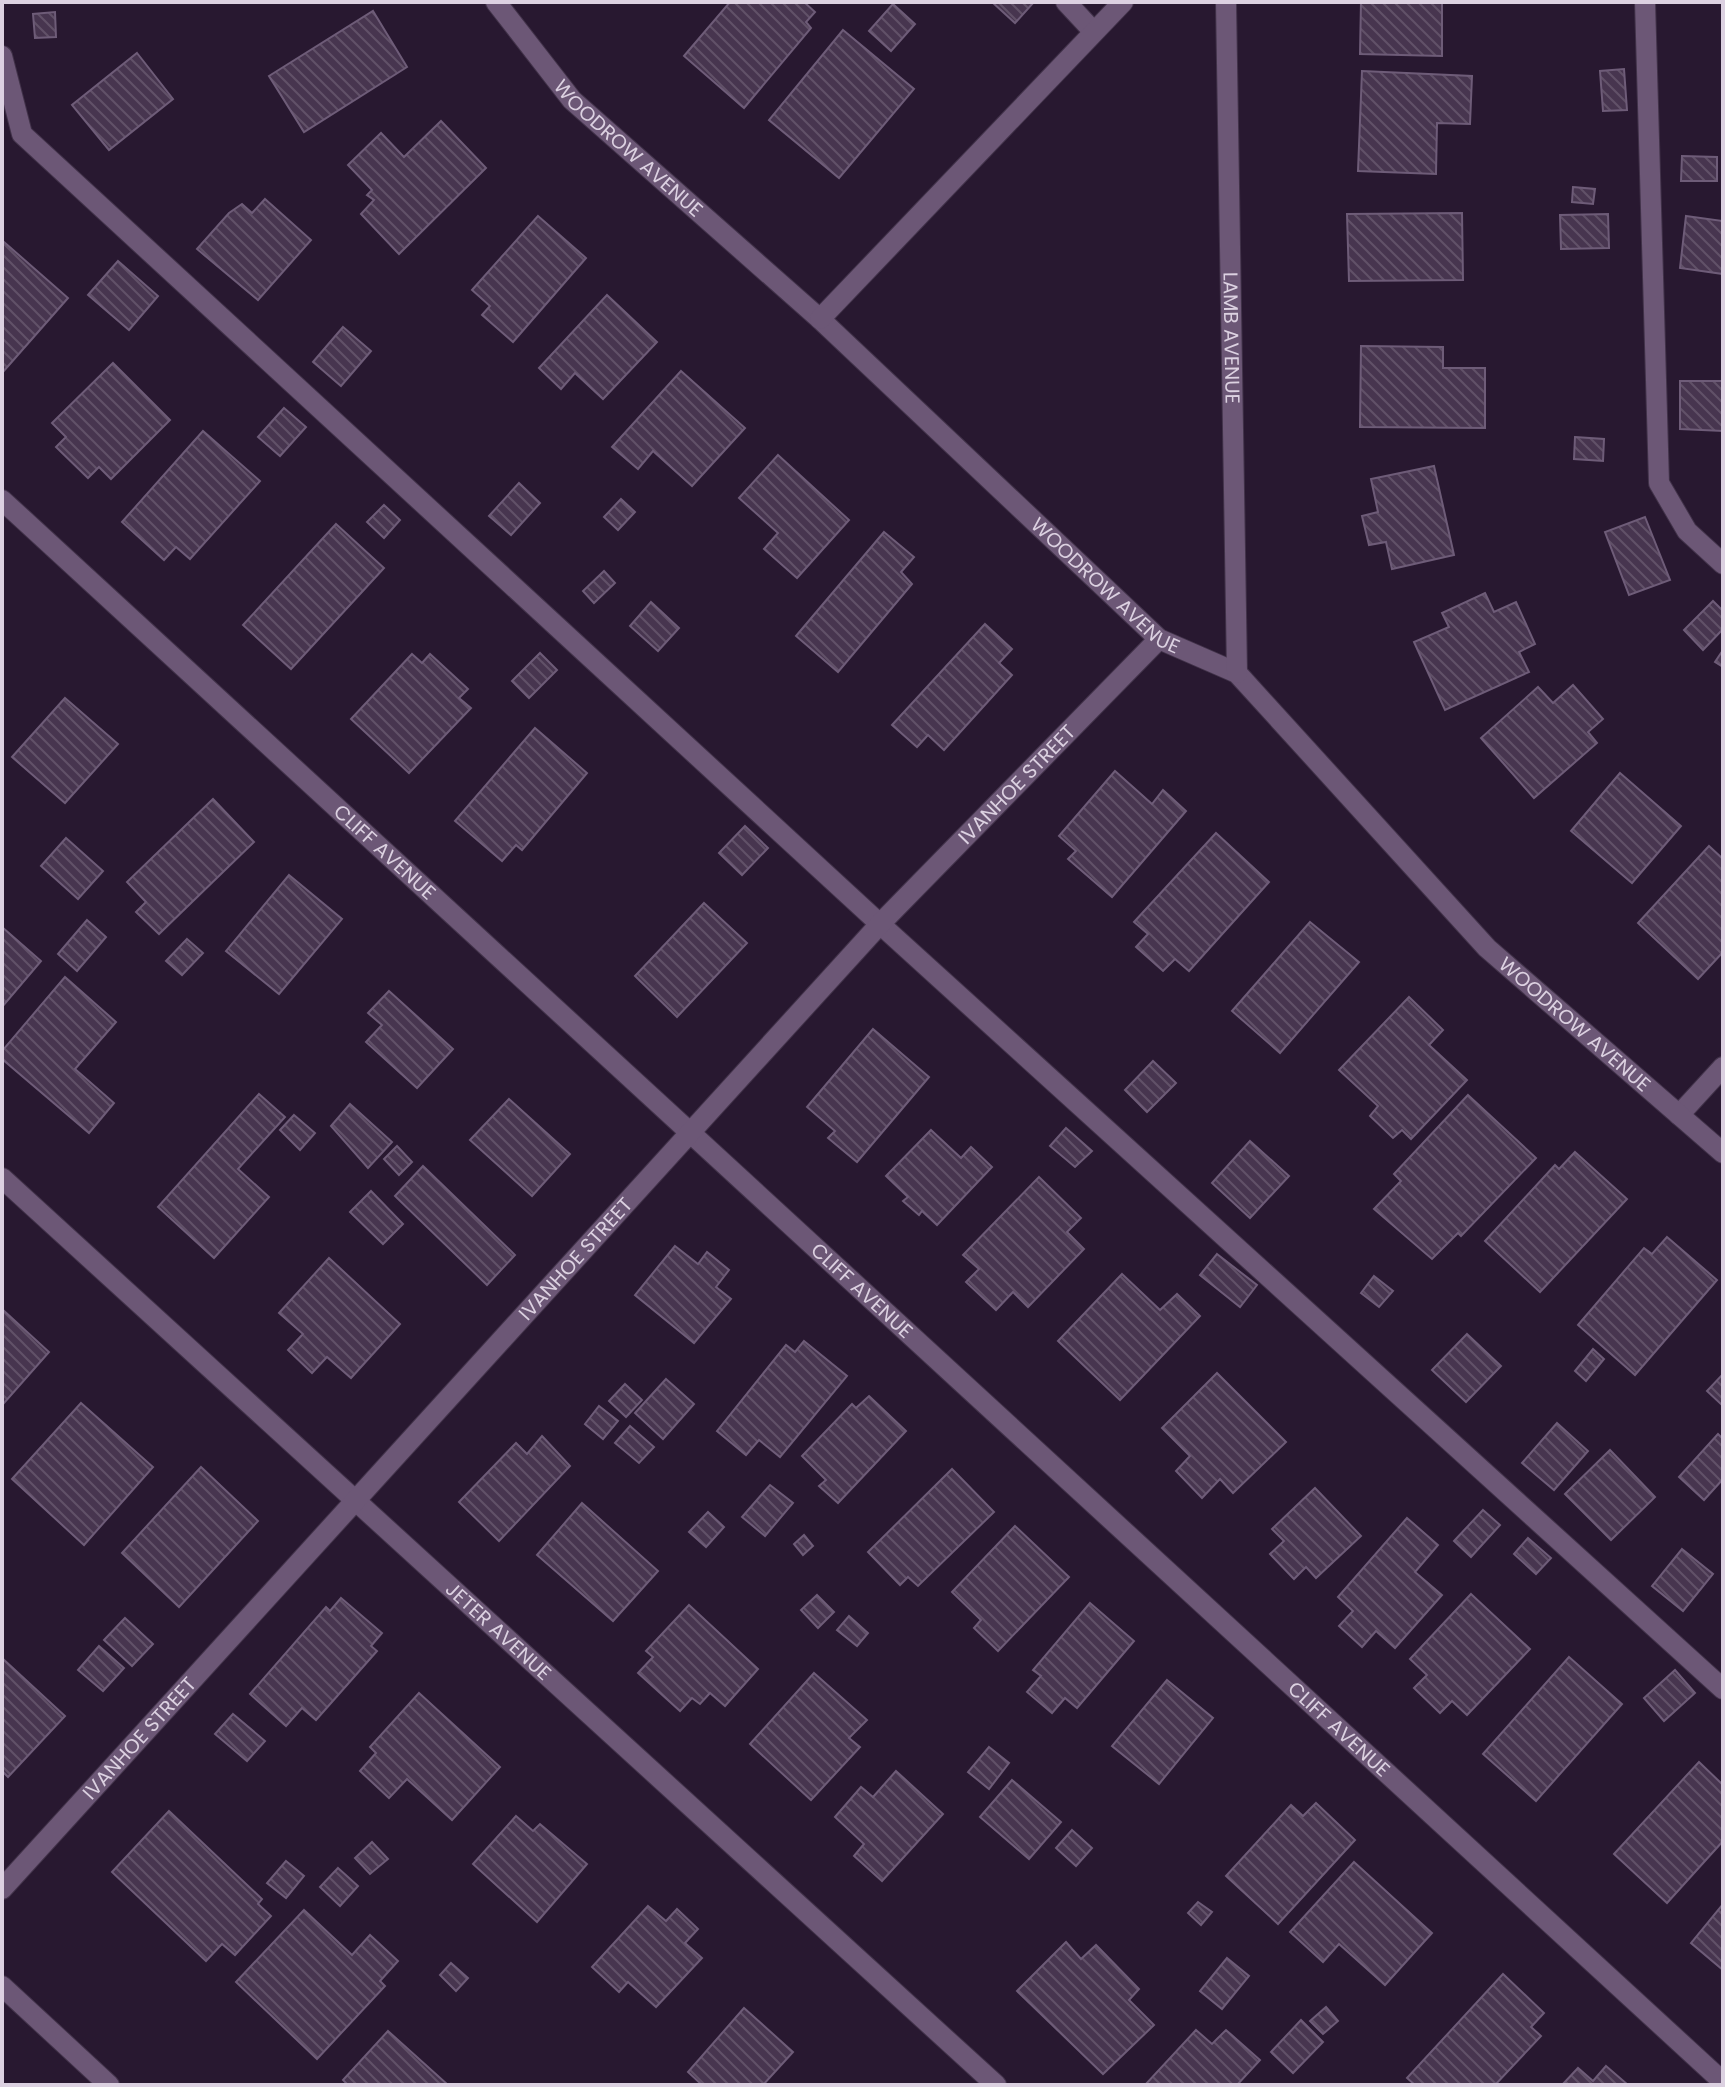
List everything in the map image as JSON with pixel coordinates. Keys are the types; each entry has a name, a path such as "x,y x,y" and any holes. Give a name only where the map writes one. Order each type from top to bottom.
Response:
{"street":[{"name":"WOODROW AVENUE","path":"496,2 572,100 820,319 1159,639 1237,673 1487,948 1723,1153"},
{"path":"1066,2 1093,31"},
{"path":"820,319 985,150 1123,2"},
{"name":"LAMB AVENUE","path":"1226,2 1237,673"},
{"path":"1645,2 1659,483 1687,531 1723,564"},
{"path":"2,56 22,134 880,924 1723,1689"},
{"name":"CLIFF AVENUE","path":"2,500 1723,2082"},
{"name":"IVANHOE STREET","path":"2,1889 880,924 1159,639"},
{"path":"1679,1115 1723,1067"},
{"name":"JETER AVENUE","path":"2,1178 996,2085"},
{"path":"2,1986 109,2085"}],"building":[{"path":"730,2 804,2 815,12 806,22 811,28 744,108 684,56"},
{"path":"992,2 1034,2 1015,23"},
{"path":"1361,2 1442,2 1442,56 1360,54"},
{"path":"893,4 915,24 891,51 869,31"},
{"path":"373,11 407,67 304,132 269,76"},
{"path":"55,12 56,37 35,38 33,14"},
{"path":"843,30 914,89 839,178 769,120"},
{"path":"137,53 173,99 109,150 72,105"},
{"path":"1624,69 1627,110 1603,111 1600,71"},
{"path":"1362,71 1472,76 1470,124 1437,123 1436,174 1358,171"},
{"path":"441,121 486,168 399,254 361,214 374,200 367,195 372,190 348,165 381,133 404,157"},
{"path":"1682,156 1717,157 1717,181 1681,181"},
{"path":"1573,187 1595,189 1593,204 1572,202"},
{"path":"265,199 311,240 258,300 197,249 229,213 242,204 252,213"},
{"path":"1462,213 1463,280 1349,281 1347,214"},
{"path":"1608,214 1609,248 1561,249 1560,215"},
{"path":"538,216 586,258 513,342 482,315 490,306 472,290"},
{"path":"1686,216 1723,221 1723,274 1680,268"},
{"path":"4,242 68,298 2,373 2,245"},
{"path":"118,261 158,296 129,330 88,295"},
{"path":"607,295 657,342 603,399 575,373 561,389 539,368"},
{"path":"343,327 371,351 341,386 313,362"},
{"path":"1361,346 1443,347 1443,368 1485,368 1485,428 1360,427"},
{"path":"113,363 170,420 111,479 99,467 88,478 56,447 66,437 52,423"},
{"path":"681,371 745,428 692,486 653,451 638,469 612,447"},
{"path":"1680,381 1723,381 1723,431 1680,429"},
{"path":"284,408 306,427 280,456 258,437"},
{"path":"203,431 260,481 190,559 176,547 164,560 122,522"},
{"path":"1575,437 1604,439 1603,461 1574,459"},
{"path":"778,455 849,520 797,578 764,549 778,533 739,498"},
{"path":"1434,466 1454,555 1392,569 1386,542 1369,545 1362,516 1378,512 1371,479"},
{"path":"519,483 540,503 511,535 489,516"},
{"path":"621,499 635,512 618,530 604,517"},
{"path":"384,505 400,520 384,538 367,522"},
{"path":"1645,517 1670,580 1629,595 1605,532"},
{"path":"336,524 384,568 291,669 243,625"},
{"path":"884,532 914,557 901,572 912,584 838,672 796,636"},
{"path":"604,571 615,583 594,603 583,591"},
{"path":"1485,593 1494,612 1516,602 1535,644 1519,652 1529,672 1445,710 1414,642 1449,627 1442,613"},
{"path":"1713,601 1723,611 1723,629 1703,650 1684,630"},
{"path":"651,602 679,628 658,651 630,626"},
{"path":"985,624 1012,649 999,663 1012,675 944,750 928,735 917,747 892,725"},
{"path":"1723,650 1723,667 1715,662"},
{"path":"540,653 557,670 529,698 512,681"},
{"path":"412,654 422,663 430,654 468,689 459,698 471,708 409,773 351,719"},
{"path":"1573,685 1603,719 1588,732 1597,743 1534,798 1481,738 1538,687 1553,703"},
{"path":"65,698 118,744 65,803 12,757"},
{"path":"535,728 587,773 522,850 516,845 502,861 455,821"},
{"path":"1115,771 1152,804 1163,790 1186,811 1112,897 1068,859 1076,851 1059,836"},
{"path":"1620,773 1681,826 1632,883 1571,831"},
{"path":"213,799 254,842 159,934 136,912 146,902 127,882"},
{"path":"745,826 768,848 742,875 719,853"},
{"path":"1216,833 1269,882 1189,971 1175,959 1163,971 1136,947 1148,934 1134,922"},
{"path":"66,838 103,871 78,899 41,866"},
{"path":"1709,846 1723,859 1723,952 1698,979 1638,923"},
{"path":"289,875 342,919 279,994 226,951"},
{"path":"704,903 747,943 677,1017 635,976"},
{"path":"87,920 106,937 77,971 58,954"},
{"path":"1310,922 1359,962 1280,1053 1232,1011"},
{"path":"2,927 41,961 2,1007"},
{"path":"187,939 203,953 182,975 166,961"},
{"path":"65,977 116,1022 75,1069 114,1103 89,1133 2,1059 2,1051"},
{"path":"389,991 453,1049 417,1088 366,1042 382,1025 368,1013"},
{"path":"1409,997 1443,1030 1429,1045 1467,1080 1411,1139 1402,1130 1393,1138 1370,1116 1378,1106 1339,1070"},
{"path":"873,1029 929,1077 857,1162 828,1138 835,1131 807,1107"},
{"path":"1153,1061 1176,1083 1147,1112 1125,1090"},
{"path":"259,1094 285,1117 238,1169 269,1197 214,1258 158,1207"},
{"path":"1468,1095 1536,1158 1461,1236 1458,1233 1432,1259 1374,1209 1401,1181 1394,1174"},
{"path":"509,1099 570,1154 532,1196 470,1140"},
{"path":"350,1104 392,1142 368,1168 331,1126"},
{"path":"294,1115 315,1133 300,1150 280,1130"},
{"path":"1066,1128 1092,1151 1075,1167 1050,1146"},
{"path":"931,1130 961,1158 971,1147 992,1167 937,1225 922,1211 919,1215 903,1201 908,1197 886,1176"},
{"path":"1250,1141 1289,1176 1250,1218 1212,1183"},
{"path":"397,1146 412,1162 399,1175 384,1159"},
{"path":"1575,1152 1627,1199 1540,1292 1485,1241 1555,1165 1559,1169"},
{"path":"423,1166 515,1255 487,1285 395,1196"},
{"path":"1039,1177 1081,1218 1067,1232 1084,1249 1028,1307 1013,1292 996,1310 966,1282 979,1269 963,1255"},
{"path":"371,1191 403,1224 383,1244 350,1212"},
{"path":"1667,1237 1717,1280 1635,1375 1578,1325 1644,1248 1652,1254"},
{"path":"675,1246 698,1264 707,1252 729,1270 716,1287 731,1299 694,1343 635,1295"},
{"path":"1217,1254 1257,1285 1240,1307 1200,1275"},
{"path":"329,1258 400,1324 351,1378 327,1357 312,1373 288,1350 303,1334 279,1313"},
{"path":"1122,1274 1160,1310 1177,1294 1200,1316 1120,1400 1058,1341"},
{"path":"1374,1276 1393,1291 1379,1307 1361,1293"},
{"path":"2,1309 49,1352 4,1403 2,1401"},
{"path":"1467,1334 1501,1366 1466,1402 1432,1370"},
{"path":"804,1341 847,1376 780,1457 759,1440 746,1455 717,1431 786,1345 795,1352"},
{"path":"1593,1349 1604,1359 1586,1381 1575,1371"},
{"path":"1217,1373 1286,1442 1233,1493 1220,1479 1202,1498 1176,1471 1190,1456 1162,1428"},
{"path":"1723,1374 1723,1406 1707,1391"},
{"path":"666,1379 694,1404 663,1439 635,1413"},
{"path":"625,1384 642,1400 626,1417 609,1401"},
{"path":"869,1396 906,1431 838,1503 819,1486 826,1480 802,1456 852,1404 856,1408"},
{"path":"81,1403 153,1467 84,1545 12,1479"},
{"path":"599,1406 618,1421 603,1439 585,1424"},
{"path":"1557,1423 1588,1451 1554,1490 1522,1463"},
{"path":"630,1426 654,1447 639,1463 615,1443"},
{"path":"1718,1434 1723,1439 1723,1479 1704,1500 1679,1477"},
{"path":"542,1436 570,1466 499,1541 459,1502 516,1443 527,1454"},
{"path":"1610,1450 1655,1497 1611,1540 1565,1494"},
{"path":"201,1467 258,1521 179,1607 122,1553"},
{"path":"952,1469 994,1512 918,1586 908,1577 900,1585 868,1552"},
{"path":"770,1485 793,1503 765,1536 742,1517"},
{"path":"1315,1488 1361,1536 1316,1578 1306,1567 1294,1579 1270,1554 1284,1541 1272,1529"},
{"path":"582,1503 658,1571 613,1621 537,1555"},
{"path":"1483,1510 1500,1525 1471,1557 1454,1541"},
{"path":"708,1512 724,1527 706,1547 689,1532"},
{"path":"1407,1518 1438,1545 1415,1572 1442,1595 1395,1648 1376,1631 1362,1647 1339,1626 1353,1611 1338,1597"},
{"path":"1015,1526 1069,1577 998,1651 974,1628 981,1620 952,1592"},
{"path":"804,1535 813,1546 803,1555 794,1544"},
{"path":"1528,1538 1551,1558 1536,1574 1514,1554"},
{"path":"1682,1549 1713,1574 1683,1611 1652,1586"},
{"path":"1471,1594 1530,1649 1467,1715 1452,1701 1440,1713 1414,1688 1427,1675 1410,1659"},
{"path":"817,1595 834,1612 818,1628 801,1610"},
{"path":"341,1598 382,1633 371,1646 377,1651 316,1720 302,1708 286,1726 250,1694 326,1607 330,1611"},
{"path":"1090,1603 1134,1641 1077,1708 1065,1698 1052,1713 1027,1692 1041,1676 1033,1670"},
{"path":"689,1605 758,1669 725,1706 710,1693 700,1704 692,1698 680,1711 638,1673 653,1657 646,1651"},
{"path":"849,1616 868,1633 857,1646 837,1630"},
{"path":"125,1618 153,1644 132,1666 104,1640"},
{"path":"99,1646 124,1668 103,1691 78,1670"},
{"path":"1569,1657 1622,1704 1536,1801 1483,1754"},
{"path":"2,1658 65,1716 8,1777 2,1771"},
{"path":"1675,1670 1695,1693 1664,1721 1644,1698"},
{"path":"814,1673 867,1720 849,1738 860,1747 811,1800 750,1744"},
{"path":"1167,1680 1213,1718 1159,1784 1112,1746"},
{"path":"419,1693 500,1767 452,1820 407,1779 389,1798 360,1771 376,1753 370,1747"},
{"path":"233,1714 265,1741 247,1761 215,1734"},
{"path":"989,1747 1009,1763 989,1789 968,1772"},
{"path":"1699,1762 1723,1785 1723,1841 1667,1903 1614,1854"},
{"path":"896,1771 943,1814 882,1881 854,1856 864,1844 835,1817 861,1787 873,1797"},
{"path":"1012,1780 1061,1822 1029,1859 980,1817"},
{"path":"1316,1803 1355,1840 1278,1924 1226,1876 1291,1805 1303,1816"},
{"path":"169,1811 262,1899 258,1904 271,1916 235,1955 222,1944 206,1961 112,1872"},
{"path":"516,1816 533,1831 540,1824 587,1864 537,1922 473,1864"},
{"path":"1072,1830 1092,1848 1076,1866 1056,1848"},
{"path":"372,1842 388,1859 370,1874 355,1858"},
{"path":"286,1861 304,1876 286,1898 267,1883"},
{"path":"1354,1862 1432,1933 1385,1985 1339,1944 1323,1962 1290,1932"},
{"path":"338,1868 358,1886 340,1906 320,1887"},
{"path":"1198,1902 1212,1912 1201,1925 1188,1913"},
{"path":"1723,1904 1723,1970 1691,1943"},
{"path":"648,1906 666,1921 677,1909 698,1929 685,1943 702,1958 656,2007 628,1982 619,1992 592,1967"},
{"path":"304,1910 352,1955 370,1935 398,1961 380,1981 385,1986 317,2059 236,1982"},
{"path":"1066,1942 1081,1959 1096,1945 1139,1989 1129,2000 1154,2025 1103,2074 1017,1991"},
{"path":"1227,1958 1249,1976 1222,2009 1200,1991"},
{"path":"451,1963 468,1978 456,1991 440,1975"},
{"path":"1503,1974 1544,2013 1531,2027 1541,2036 1495,2085 1415,2085 1407,2078"},
{"path":"1326,2007 1338,2021 1323,2034 1310,2021"},
{"path":"744,2008 793,2052 763,2085 702,2085 688,2072"},
{"path":"1301,2020 1323,2042 1293,2073 1271,2052"},
{"path":"1196,2030 1212,2044 1226,2030 1260,2060 1237,2085 1145,2085"},
{"path":"388,2031 448,2085 348,2085 343,2080"},
{"path":"1606,2066 1628,2085 1562,2085 1578,2068 1593,2081"}]}
